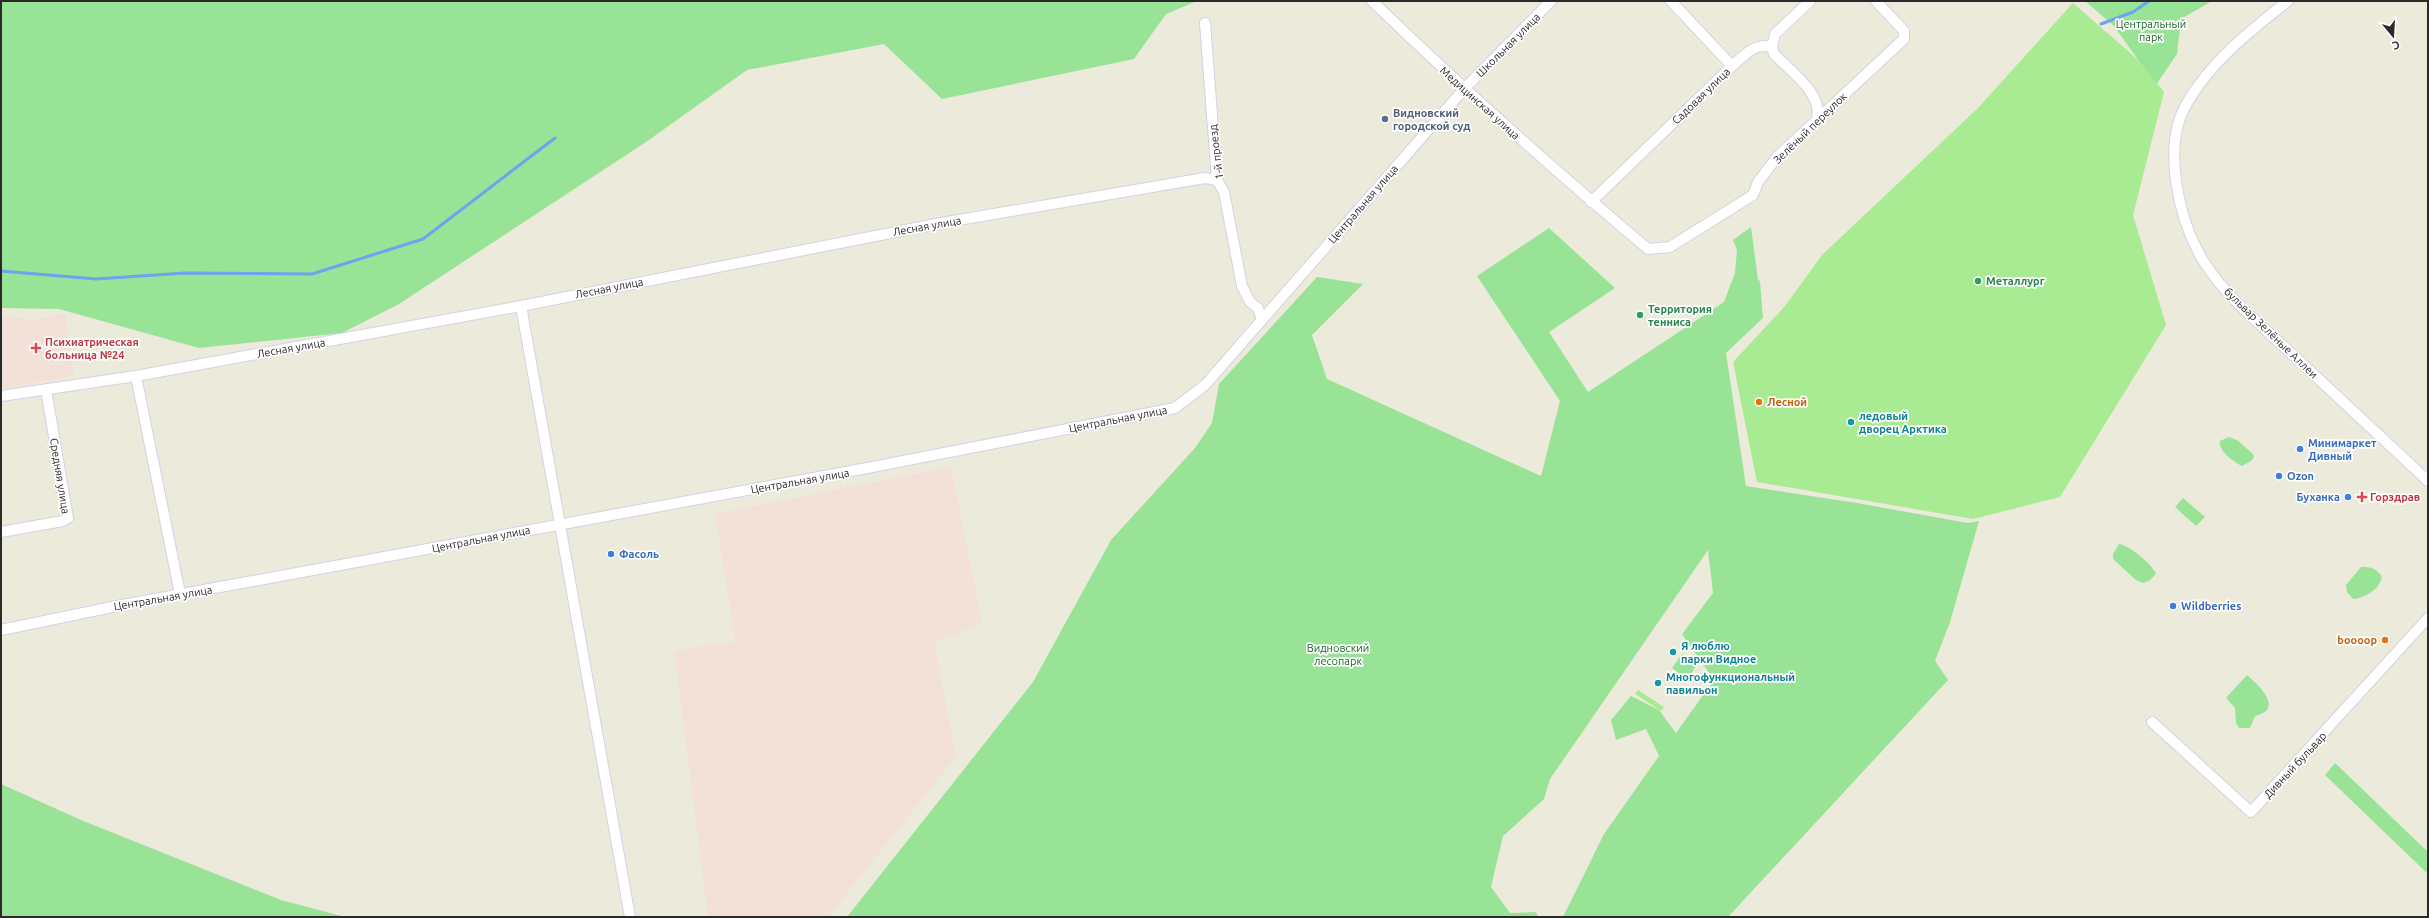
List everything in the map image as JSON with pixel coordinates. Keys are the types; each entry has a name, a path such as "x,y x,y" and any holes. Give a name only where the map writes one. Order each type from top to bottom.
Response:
{"street":[{"name":"Медицинская улица","path":"1372,1 1464,89 1591,202 1648,249"},
{"name":"Школьная улица","path":"1464,89 1552,1"},
{"path":"1671,1 1732,66"},
{"path":"1810,1 1775,34 1772,47 1774,54 1807,88 1817,101 1819,112 1816,122"},
{"name":"Зелёный переулок","path":"1648,249 1670,247 1753,195 1758,182 1777,157 1904,39 1904,30 1876,1"},
{"name":"бульвар Зелёные Аллеи","path":"2288,1 2250,31 2211,67 2186,104 2177,132 2174,161 2177,193 2183,215 2194,243 2205,263 2234,300 2428,481"},
{"name":"1-й проезд","path":"1205,23 1217,180 1224,192 1242,286 1250,302 1258,308 1262,320"},
{"name":"Садовая улица","path":"1591,202 1732,66 1756,46 1764,45 1772,47"},
{"name":"Центральная улица","path":"1,630 180,594 862,469 1175,408 1205,385 1464,89"},
{"name":"Лесная улица","path":"1,396 136,376 521,306 941,223 1205,178 1217,180"},
{"path":"521,306 630,917"},
{"path":"136,376 180,594"},
{"name":"Средняя улица","path":"1,532 63,521 68,518 46,390"},
{"name":"Дивный бульвар","path":"2152,722 2251,812 2428,618"}],"shaded area":[{"name":"Психиатрическая больница №24","path":"65,313 74,376 1,389 1,315 34,320"},
{"path":"951,467 982,623 934,643 956,756 828,917 708,917 674,651 735,641 715,514"}],"green space":[{"path":"1,1 1197,1 1166,14 1134,59 942,99 884,44 747,70 646,142 399,304 342,333 199,348 59,309 1,308"},
{"name":"Центральный парк","path":"2085,1 2212,1 2181,19 2177,54 2156,85 2114,26"},
{"name":"Металлург","path":"2073,3 2136,58 2164,92 2133,215 2166,325 2060,497 1973,519 1757,482 1733,362 1785,306 1822,255 1978,108"},
{"name":"Видновский лесопарк","path":"1751,227 1758,280 1760,281 1763,318 1726,353 1746,486 1857,503 1968,523 1979,521 1950,622 1935,661 1948,680 1728,917 1563,917 1604,834 1659,756 1646,729 1616,740 1611,720 1631,696 1659,710 1676,733 1714,680 1682,634 1713,593 1708,550 1550,779 1544,799 1503,836 1491,887 1510,913 1536,912 1538,917 847,917 1033,682 1111,540 1195,448 1212,423 1219,384 1317,277 1363,284 1312,335 1327,379 1541,476 1560,401 1477,276 1549,228 1615,288 1549,332 1588,392 1724,302 1735,273 1737,250 1733,240"},
{"path":"2229,437 2237,440 2253,454 2254,457 2251,461 2242,466 2231,459 2221,449 2220,441"},
{"path":"2183,498 2205,517 2196,526 2175,507"},
{"path":"2119,544 2134,551 2154,570 2156,574 2149,581 2143,583 2136,580 2113,559 2113,554"},
{"path":"2361,567 2373,569 2382,577 2375,589 2367,595 2353,599 2347,592 2346,585"},
{"path":"1682,654 1697,665 1687,679 1672,668"},
{"path":"2247,675 2262,690 2269,702 2268,708 2264,713 2255,716 2250,728 2239,728 2236,723 2235,708 2226,698"},
{"path":"1638,690 1664,707 1661,711 1635,694"},
{"path":"2335,763 2428,852 2428,874 2325,775"},
{"path":"1,784 81,820 281,900 345,917 1,917"}],"waterway":[{"path":"2101,24 2133,12 2149,1"},
{"path":"1,271 96,279 185,273 312,274 423,239 555,138"}],"place":[{"name":"Видновский городской суд","path":"1385,119"},
{"name":"Металлург","path":"1978,281"},
{"name":"Территория тенниса","path":"1640,315"},
{"name":"Психиатрическая больница №24","path":"36,348"},
{"name":"Лесной","path":"1759,402"},
{"name":"ледовый дворец Арктика","path":"1851,422"},
{"name":"Минимаркет Дивный","path":"2300,449"},
{"name":"Ozon","path":"2279,476"},
{"name":"Буханка","path":"2348,497"},
{"name":"Горздрав","path":"2362,497"},
{"name":"Фасоль","path":"611,554"},
{"name":"Wildberries","path":"2173,606"},
{"name":"boooop","path":"2385,640"},
{"name":"Я люблю парки Видное","path":"1673,652"},
{"name":"Многофункциональный павильон","path":"1658,683"}]}
